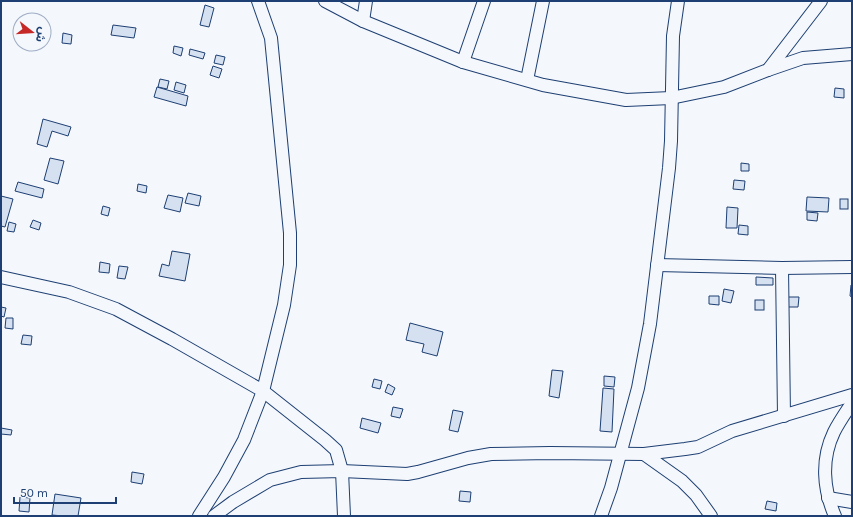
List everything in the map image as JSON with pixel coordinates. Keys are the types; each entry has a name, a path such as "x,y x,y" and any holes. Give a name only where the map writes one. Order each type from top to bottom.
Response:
{"street":[{"path":"199,516 224,477 244,440 263,391 284,304 290,265 290,233 272,38 258,1"},
{"path":"325,1 363,21 463,62 543,85 626,100 671,98 724,87 803,58 852,54"},
{"path":"363,21 366,1"},
{"path":"463,62 484,1"},
{"path":"527,80 543,1"},
{"path":"601,516 611,488 638,388 650,324 669,168 673,36 678,1"},
{"path":"768,70 821,1"},
{"path":"657,265 782,268 852,267"},
{"path":"782,268 784,416"},
{"path":"1,277 70,292 116,309 263,391 336,450 342,471 344,516"},
{"path":"214,516 233,502 270,480 301,472 342,471 407,474 468,458 491,454 644,454 685,450 698,447 732,431 852,395"},
{"path":"835,516 828,498 824,467 834,431 852,403"},
{"path":"644,454 682,481 696,495 711,516"},
{"path":"828,498 852,502"}],"building":[{"path":"205,5 214,8 209,27 200,25"},
{"path":"113,25 136,28 134,38 111,35"},
{"path":"63,33 72,35 71,44 62,43"},
{"path":"174,46 183,48 181,56 173,53"},
{"path":"190,49 205,53 203,59 189,55"},
{"path":"216,55 225,57 223,65 214,63"},
{"path":"213,66 222,69 219,78 210,75"},
{"path":"160,79 169,81 167,89 158,87"},
{"path":"176,82 186,85 184,93 174,90"},
{"path":"157,87 188,96 186,106 154,97"},
{"path":"835,88 844,89 844,98 834,97"},
{"path":"43,119 71,127 68,136 52,131 47,147 37,144"},
{"path":"50,158 64,161 58,184 44,180"},
{"path":"741,163 749,164 749,171 741,171"},
{"path":"734,180 745,181 744,190 733,189"},
{"path":"18,182 44,189 42,198 15,191"},
{"path":"138,184 147,186 146,193 137,191"},
{"path":"188,193 201,196 199,206 185,203"},
{"path":"168,195 183,198 180,212 164,208"},
{"path":"1,196 13,199 5,227 1,226"},
{"path":"807,197 829,198 828,212 806,211"},
{"path":"840,199 848,199 848,209 840,209"},
{"path":"103,206 110,208 108,216 101,214"},
{"path":"727,207 738,208 737,228 726,228"},
{"path":"807,212 818,213 817,221 807,220"},
{"path":"33,220 41,223 39,230 30,227"},
{"path":"9,222 16,224 14,232 7,231"},
{"path":"739,225 748,226 748,235 738,234"},
{"path":"172,251 190,254 185,281 159,276 162,264 169,266"},
{"path":"100,262 110,264 109,273 99,272"},
{"path":"119,266 128,267 125,279 117,278"},
{"path":"756,277 773,278 773,285 756,285"},
{"path":"852,285 852,297 850,296"},
{"path":"724,289 734,291 731,303 722,301"},
{"path":"709,296 719,296 719,305 709,304"},
{"path":"788,297 799,297 798,307 788,307"},
{"path":"755,300 764,300 764,310 755,310"},
{"path":"1,307 6,308 4,317 1,316"},
{"path":"6,318 13,318 13,329 5,328"},
{"path":"410,323 443,332 437,356 422,352 424,344 406,340"},
{"path":"23,335 32,336 31,345 21,344"},
{"path":"552,370 563,371 559,398 549,396"},
{"path":"604,376 615,377 614,387 604,386"},
{"path":"374,379 382,381 380,389 372,387"},
{"path":"388,384 395,388 392,395 385,392"},
{"path":"603,388 614,389 612,432 600,431"},
{"path":"393,407 403,409 400,418 391,416"},
{"path":"453,410 463,412 458,432 449,430"},
{"path":"362,418 381,423 378,433 360,428"},
{"path":"1,428 12,430 11,435 1,434"},
{"path":"132,472 144,474 142,484 131,482"},
{"path":"460,491 471,492 470,502 459,501"},
{"path":"55,494 81,498 78,516 52,515"},
{"path":"20,497 30,498 29,512 19,511"},
{"path":"767,501 777,503 776,511 765,509"}]}
